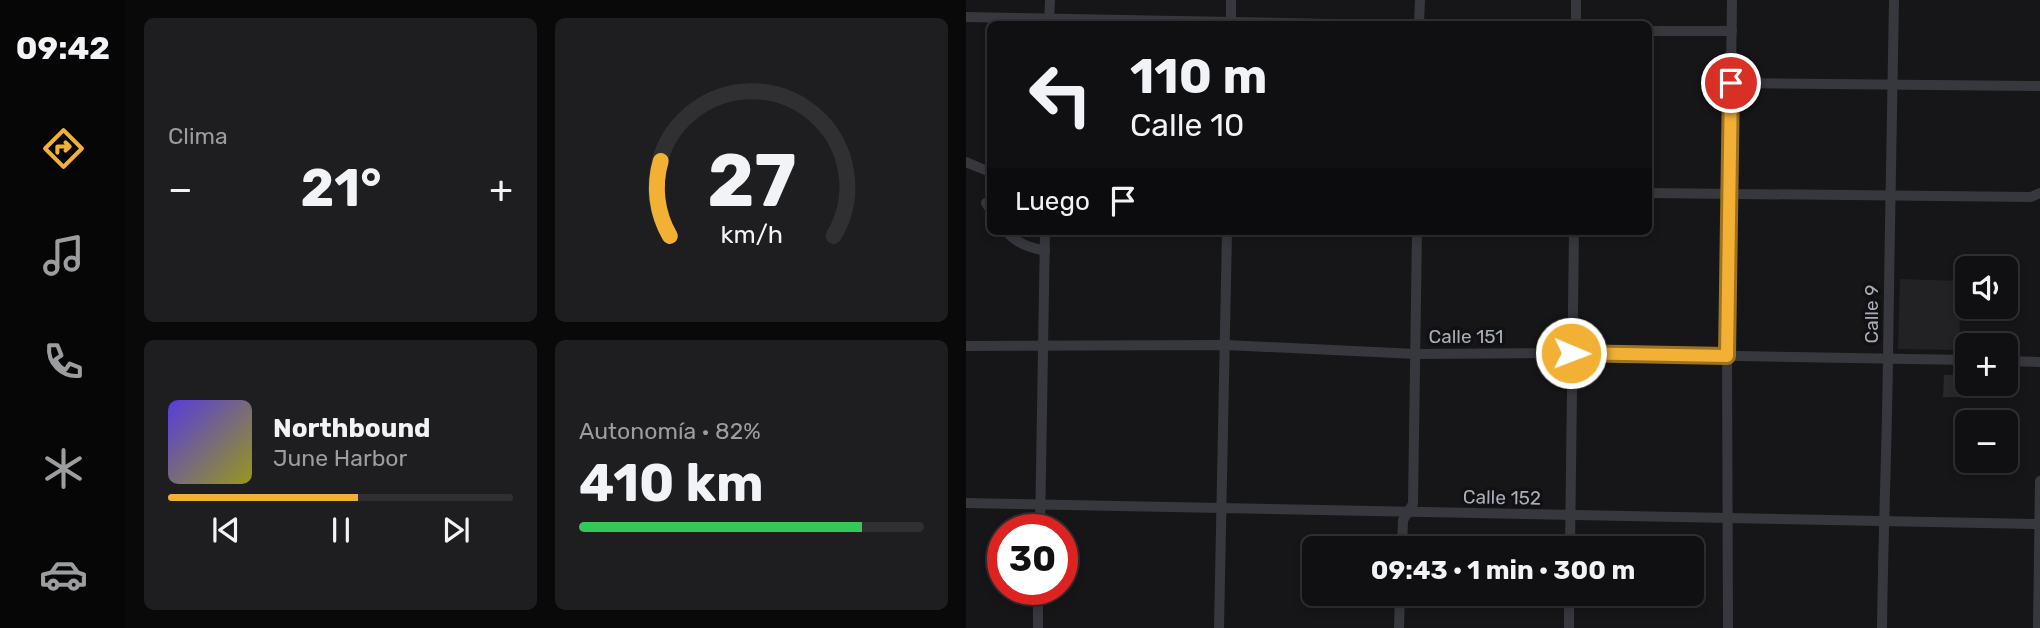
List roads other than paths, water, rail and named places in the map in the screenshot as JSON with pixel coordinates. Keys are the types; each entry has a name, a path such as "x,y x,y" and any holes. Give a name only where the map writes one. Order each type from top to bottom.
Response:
{"street":[{"path":"1049,21 1050,0"},
{"path":"1231,0 1231,21"},
{"path":"1419,21 1420,0"},
{"path":"1576,0 1576,21"},
{"path":"1728,628 1727,356 1732,0"},
{"name":"Calle 9","path":"1882,628 1894,0"},
{"path":"966,17 1032,21"},
{"path":"1652,31 1732,31"},
{"path":"1731,83 2040,86"},
{"path":"966,162 987,171"},
{"path":"1652,193 2031,197 2040,193"},
{"path":"1011,235 1026,247 1045,251"},
{"path":"1041,514 1045,235"},
{"path":"1219,628 1227,235"},
{"path":"1402,536 1403,520 1413,504 1417,235"},
{"path":"1570,536 1574,235"},
{"name":"Calle 151","path":"966,346 1226,345 1416,354 1571,353 1955,360"},
{"path":"2018,361 2040,362"},
{"path":"2038,628 2040,481"},
{"name":"Calle 152","path":"966,503 2038,524"},
{"path":"1038,605 1038,628"},
{"path":"1399,628 1400,606"},
{"path":"1569,606 1569,628"}]}
